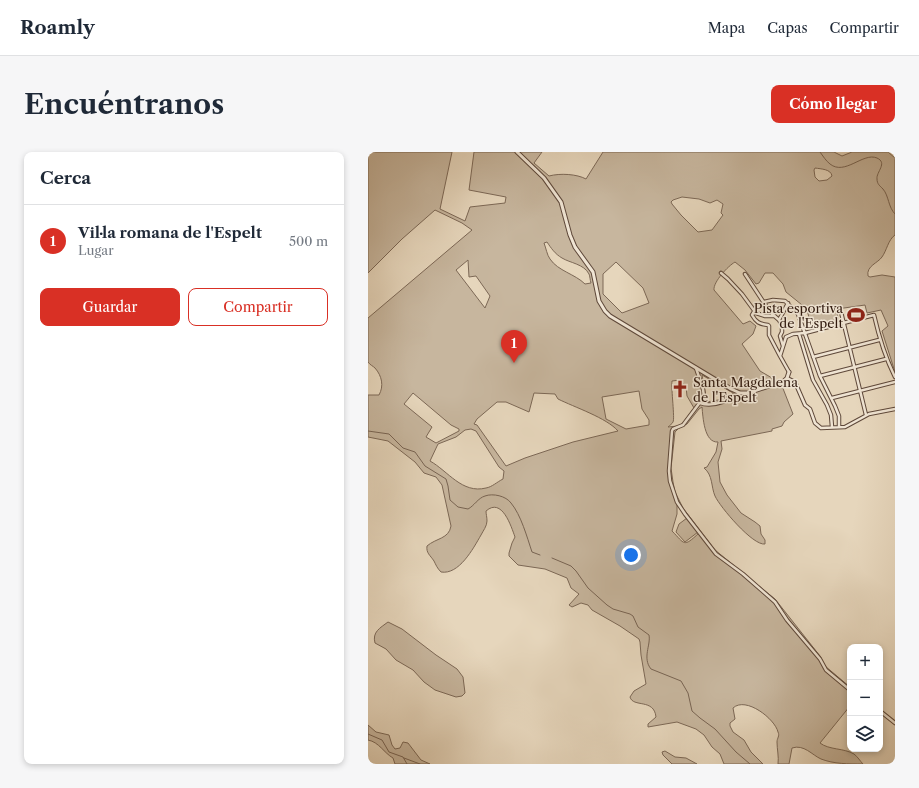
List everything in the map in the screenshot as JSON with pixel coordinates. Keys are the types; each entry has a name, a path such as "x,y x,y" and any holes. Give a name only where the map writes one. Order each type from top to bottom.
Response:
{"street":[{"path":"517,152 544,178 561,202 570,235 575,247 593,272 599,301 610,316 731,389 748,393 784,381 789,372 769,335 770,326 768,324 759,324 752,315 755,310"},
{"path":"721,274 728,279 756,313 774,316"},
{"path":"745,274 770,312 782,326 780,336 783,346"},
{"path":"764,302 773,300 786,301 798,314 820,376 832,398 839,416 839,427"},
{"path":"778,320 788,304"},
{"path":"840,312 866,415"},
{"path":"780,356 786,337 793,334 805,333 874,315 886,359 895,377"},
{"path":"799,334 813,380 827,405 832,427"},
{"path":"813,357 880,340"},
{"path":"820,376 886,359"},
{"path":"696,367 704,397 683,425 673,429 672,431 670,479 678,502 716,554 743,574 775,602 787,620 820,659 826,670 847,688"},
{"path":"787,378 795,382 805,405 810,409 815,423 821,428 845,427 866,415 895,409"},
{"path":"832,398 895,382"},
{"path":"700,403 706,405 720,402 733,398 740,392"},
{"path":"883,713 895,723"}],"shaded area":[{"path":"368,152 452,152 440,209 465,221 470,207 505,203 506,197 469,190 474,152 542,152 534,163 549,176 568,174 586,179 603,152 834,152 842,156 852,152 888,152 895,158 895,235 882,257 870,267 868,276 882,275 895,277 895,372 882,331 888,326 881,310 867,313 865,305 837,309 838,321 811,327 807,309 786,292 783,284 773,273 765,273 759,283 756,284 745,270 735,262 718,279 714,290 743,324 750,321 756,326 753,334 742,344 760,371 772,378 776,387 782,386 793,414 784,422 782,426 772,429 772,431 721,441 722,449 718,462 720,482 727,495 741,513 760,526 765,544 760,543 745,533 730,517 715,496 709,474 704,468 707,467 716,452 718,442 713,441 707,434 702,407 687,424 675,432 671,468 675,492 683,508 715,550 775,599 820,656 825,666 847,684 847,710 820,743 828,747 850,752 857,756 863,764 826,761 808,750 796,747 792,748 789,764 778,764 777,742 779,735 776,727 772,721 759,711 745,705 739,705 733,708 735,719 730,723 730,726 733,732 744,740 751,752 763,764 724,764 720,754 712,747 704,735 696,729 677,722 648,727 648,724 656,717 652,707 635,702 630,697 634,691 646,684 639,639 592,610 588,605 581,603 572,607 569,605 579,594 571,588 567,578 545,569 518,565 509,556 515,537 505,515 497,508 492,508 486,511 486,527 465,560 448,572 441,572 429,554 427,546 445,536 450,530 451,526 442,485 436,477 424,473 415,462 388,441 368,437 368,395 379,395 382,385 381,378 377,371 368,362 368,318 472,230 462,223 435,210 402,239 368,273","holes":["815,168 828,171 832,176 827,180 819,181 815,177","682,197 699,199 710,203 717,200 723,204 721,213 723,215 712,230 698,232 672,204 671,202","547,242 553,251 565,260 584,268 589,274 591,283 585,284 557,267 547,253 544,243","468,260 469,277 476,276 490,296 485,308 456,270","616,262 643,288 649,303 622,313 603,294 603,274","702,375 733,393 733,394 718,400 707,402","680,380 686,387 687,396 694,408 682,424 668,427 673,423 672,381","639,391 642,409 649,420 649,425 626,429 606,419 602,397","413,393 451,425 459,429 459,431 436,443 426,437 432,427 404,404","534,393 555,394 558,399 598,417 613,426 618,431 573,442 506,466 477,425 474,424 477,419 497,402 506,402 529,412","471,429 476,431 499,467 504,471 503,479 492,486 477,489 462,485 430,461 438,444 456,437 465,430","677,505 687,518 679,524 676,532 685,542 672,531 677,514","698,532 699,533 690,541 685,542"]},
{"path":"388,622 402,629 457,669 463,677 465,693 462,696 456,697 435,690 424,682 413,670 396,660 386,649 375,643 374,639 376,633"},
{"path":"368,725 376,732 389,735 395,749 400,748 403,742 408,743 421,760 430,764 395,764 393,758 378,745 368,740"},
{"path":"665,751 675,757 686,758 697,764 672,764 663,755 662,752"}],"waterway":[{"path":"820,152 830,164 836,167 848,166 872,157 880,160 882,165 877,179 895,214"},
{"path":"368,431 389,434 403,448 415,452 425,466 446,479 450,500 458,507 468,509 480,498 488,495 499,496 509,501 518,514 532,552 540,555"},
{"path":"552,558 571,566 588,588 607,605 613,609 633,616 638,627 649,635 647,660 651,669 681,681 688,693 692,711 715,729 736,752 750,764"},
{"path":"368,734 382,740 389,752 403,757 407,764"},
{"path":"404,758 420,764"}],"place":[{"name":"Pista esportiva de l'Espelt","path":"856,315"},
{"name":"Vil·la romana de l'Espelt","path":"514,363"},
{"name":"Santa Magdalena de l'Espelt","path":"680,389"}]}
